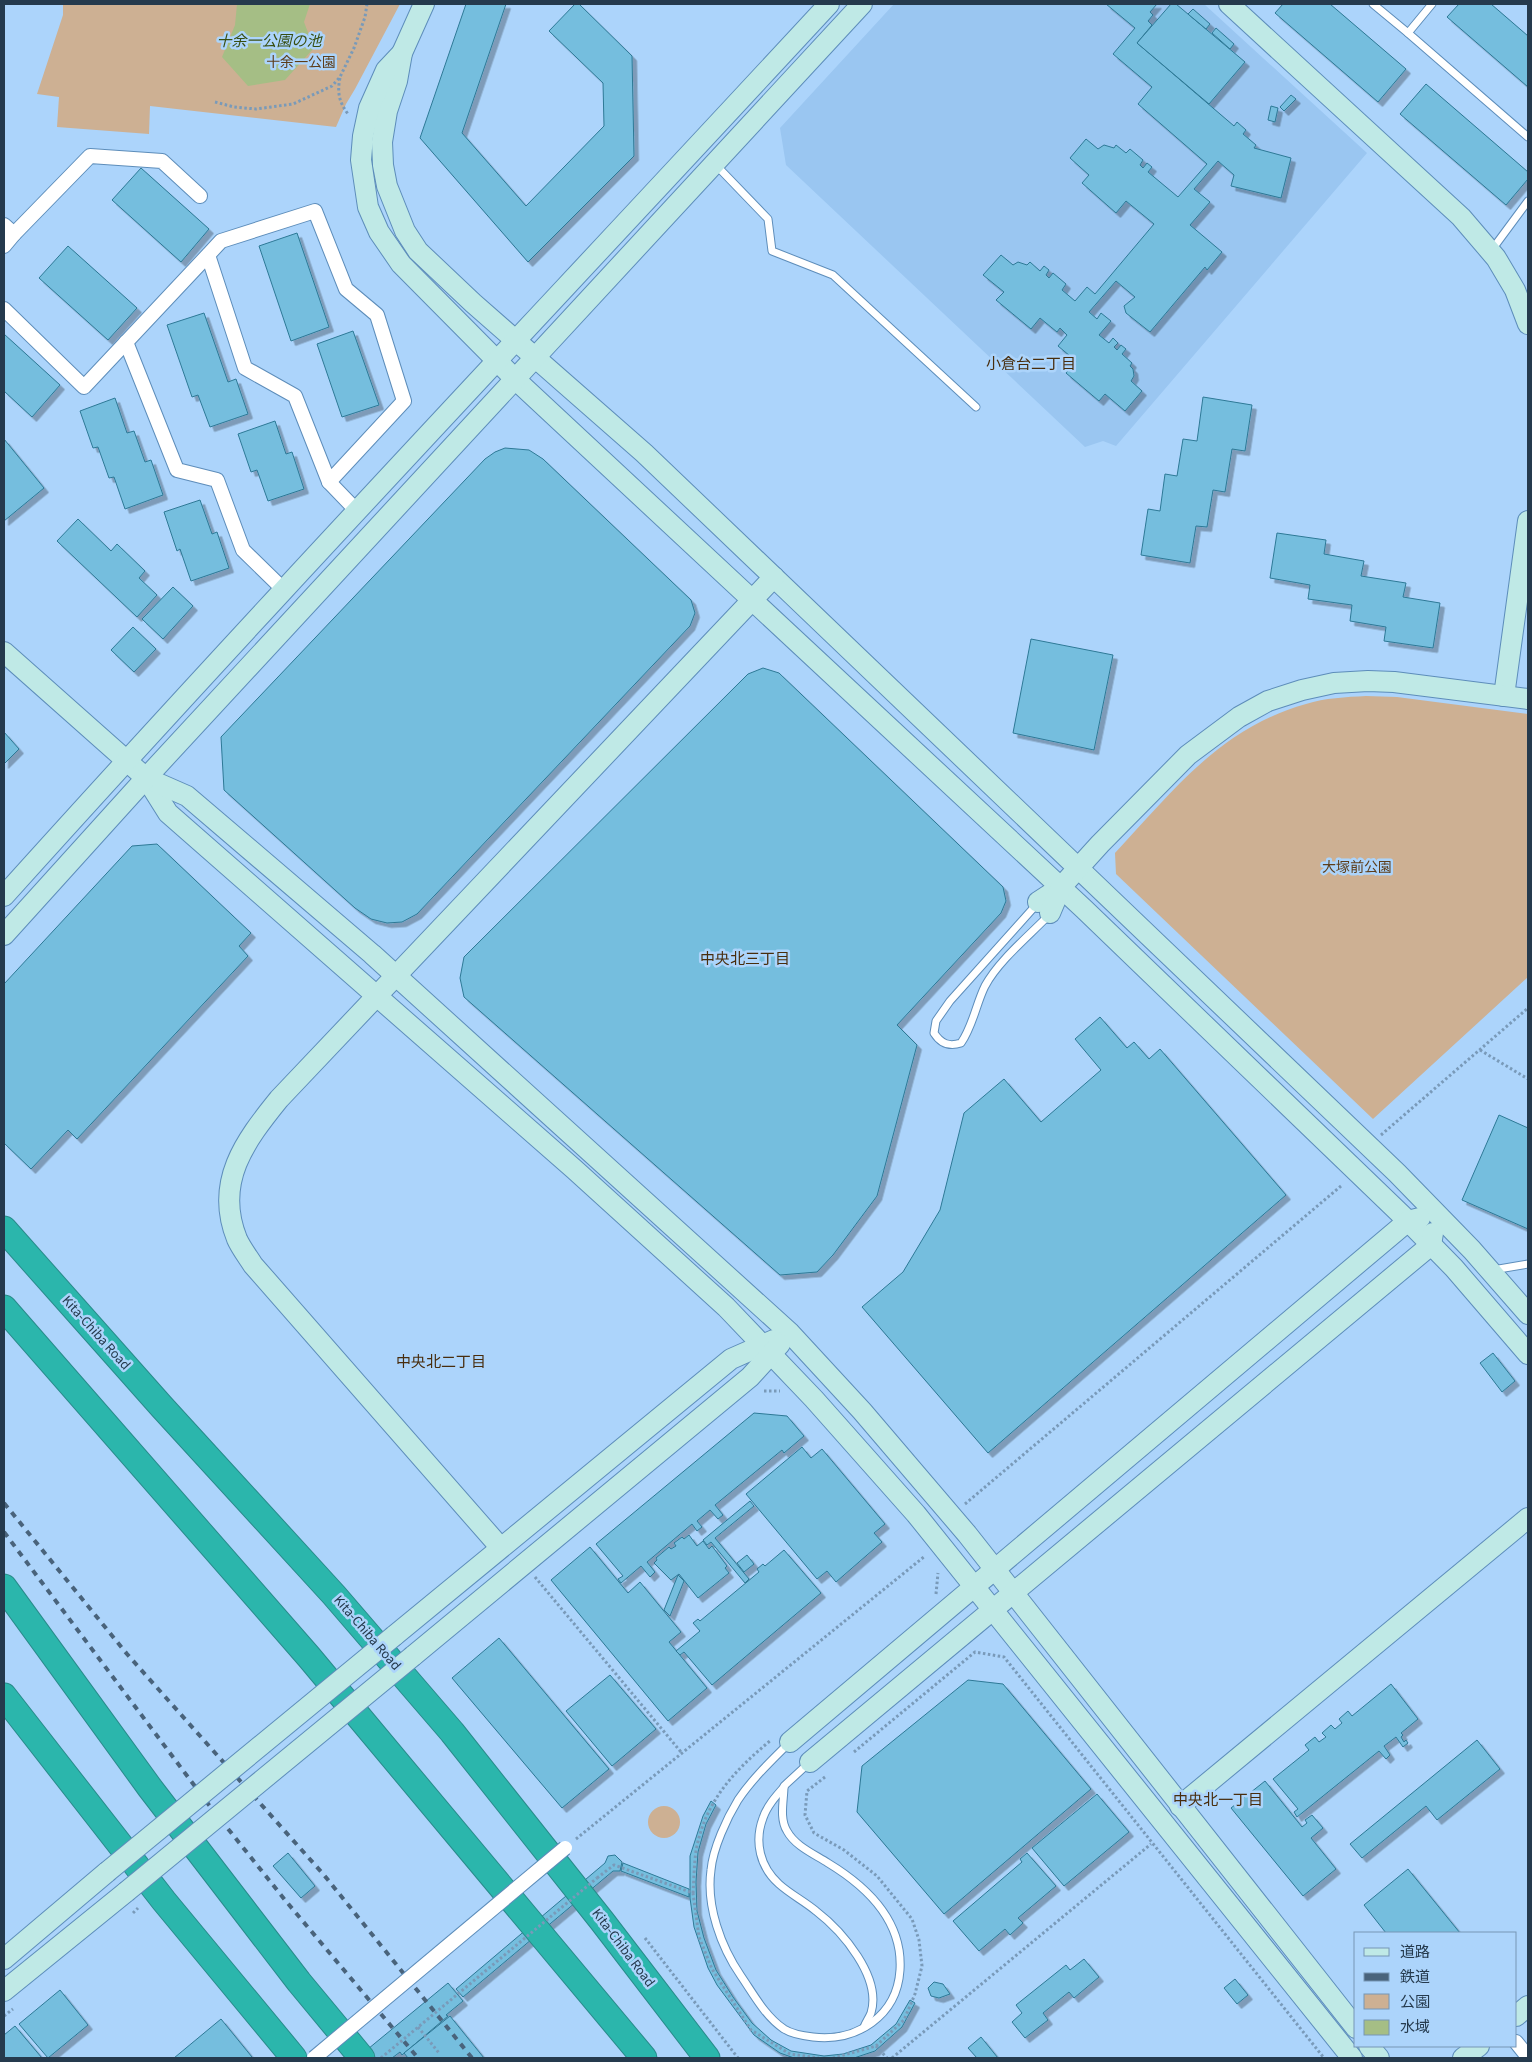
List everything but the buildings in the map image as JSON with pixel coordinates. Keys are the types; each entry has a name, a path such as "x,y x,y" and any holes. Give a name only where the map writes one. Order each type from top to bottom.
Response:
{"highway":[{"name":"Kita-Chiba Road","path":"4,1229 162,1407 334,1595 452,1732 602,1921 707,2058"},
{"path":"4,1308 322,1672 644,2058"},
{"path":"4,1587 150,1788 304,1989 362,2058"},
{"path":"4,1696 164,1901 294,2058"}],"street":[{"path":"424,4 402,53 397,81 387,111 382,142 383,165 394,206 405,231 418,250 516,341 644,453 1389,1166 1490,1270 1528,1314"},
{"path":"4,896 357,511 498,362 829,4"},
{"path":"4,935 146,778 862,4"},
{"path":"1229,4 1461,217 1491,251 1515,290 1528,324"},
{"path":"402,53 386,70 369,108 363,136 361,160 368,207 379,232 401,264 516,380 1061,888 1408,1221 1454,1268 1528,1354"},
{"path":"4,246 90,156 162,161 200,196"},
{"path":"4,309 84,387 220,242 314,211 346,289 377,315 404,401 329,482"},
{"path":"4,225 14,234"},
{"path":"208,255 245,368 295,396 329,482 357,511"},
{"path":"126,342 177,470 217,480 243,550 284,590"},
{"path":"1504,696 1528,521"},
{"path":"500,1547 253,1265 237,1239 229,1212 229,1188 236,1164 251,1134 279,1099 774,577"},
{"path":"4,652 146,778 186,796 396,975 790,1333 862,1412 994,1569 1354,2025"},
{"path":"1044,908 1078,869 1188,755 1214,734 1268,701 1310,688 1334,683 1368,680 1528,699"},
{"path":"146,778 168,813 574,1169 726,1307 814,1398 916,1514 1352,2058"},
{"path":"781,1740 974,1587 1408,1221 1436,1213"},
{"path":"810,1762 1431,1245 1436,1213"},
{"path":"4,1959 500,1547 731,1359 767,1349 790,1333"},
{"path":"4,1991 750,1378 767,1349"},
{"path":"1180,1806 1528,1518"},
{"path":"314,2058 565,1848"},
{"path":"1517,2015 1528,2006"},
{"path":"1517,2043 1528,2057"},
{"path":"1371,2047 1379,2058"},
{"path":"1463,2058 1478,2047"}],"lane":[{"path":"1374,4 1528,137"},
{"path":"1408,34 1432,4"},
{"path":"715,164 768,219 772,251 833,275 976,408"},
{"path":"1491,251 1528,201"},
{"path":"1044,908 986,985 967,1035 961,1043 953,1045 939,1040 934,1033 936,1021 950,1001 1044,908"},
{"path":"1490,1270 1528,1264"},
{"path":"781,1740 760,1772 738,1799 723,1828 711,1869 711,1892 717,1926 729,1959 768,2016 786,2030 805,2037 825,2039 844,2037 862,2030 883,2013 893,1994 900,1971 896,1937 889,1920 869,1894 852,1877 797,1843 786,1830 782,1817 784,1786"},
{"path":"810,1762 784,1786 769,1805 762,1818 759,1838 760,1856 767,1872 778,1884 818,1912 859,1957 868,1974 872,1994 871,2013 862,2030"}],"path":[{"path":"353,120 342,106 338,91 340,78 354,48 365,17 367,4"},
{"path":"215,102 234,108 256,109 294,104 332,86 340,78"},
{"path":"1380,1136 1528,1008"},
{"path":"1480,1050 1528,1079"},
{"path":"964,1505 1341,1186"},
{"path":"763,1391 786,1391"},
{"path":"919,1548 929,1561"},
{"path":"565,1848 925,1556"},
{"path":"934,1567 938,1572 935,1600"},
{"path":"529,1582 542,1570"},
{"path":"535,1577 681,1752"},
{"path":"853,1753 975,1652 1004,1657 1151,1844 1324,2058"},
{"path":"781,1740 721,1788 710,1808 696,1850 693,1893 699,1937 712,1969 751,2030 790,2054 819,2058"},
{"path":"830,1772 807,1791 805,1815 814,1833 844,1850 876,1876 912,1919 919,1940 922,1966 915,1994 904,2020 876,2046 833,2058"},
{"path":"892,2058 1151,1844"},
{"path":"381,2058 614,1865 693,1893"},
{"path":"418,2027 439,2053"},
{"path":"876,2046 886,2058"}],"shaded area":[{"path":"894,4 1204,4 1367,153 1116,446 1103,441 1085,447 786,165 780,128"}],"green space":[{"name":"十余一公園","path":"63,4 400,4 346,104 336,127 150,106 149,134 57,127 59,97 37,94 63,15"},
{"name":"大塚前公園","path":"1366,696 1397,697 1528,714 1528,977 1373,1119 1116,874 1115,853 1200,764 1223,745 1248,729 1275,715 1313,702"},
{"path":"664,1806 670,1807 675,1811 679,1816 679,1828 675,1833 670,1837 664,1838 658,1837 653,1833 649,1828 648,1822 649,1816 653,1811 658,1807"}],"water":[{"name":"十余一公園の池","path":"237,4 310,4 304,22 314,48 285,80 248,86 222,57 235,25"}],"railway":[{"path":"4,1503 127,1654 324,1875 472,2058"},
{"path":"4,1532 209,1805 285,1900 418,2058"}],"district":[{"name":"小倉台二丁目","path":"1031,364"},
{"name":"中央北三丁目","path":"745,959"},
{"name":"中央北二丁目","path":"441,1362"},
{"name":"中央北一丁目","path":"1218,1800"}]}
